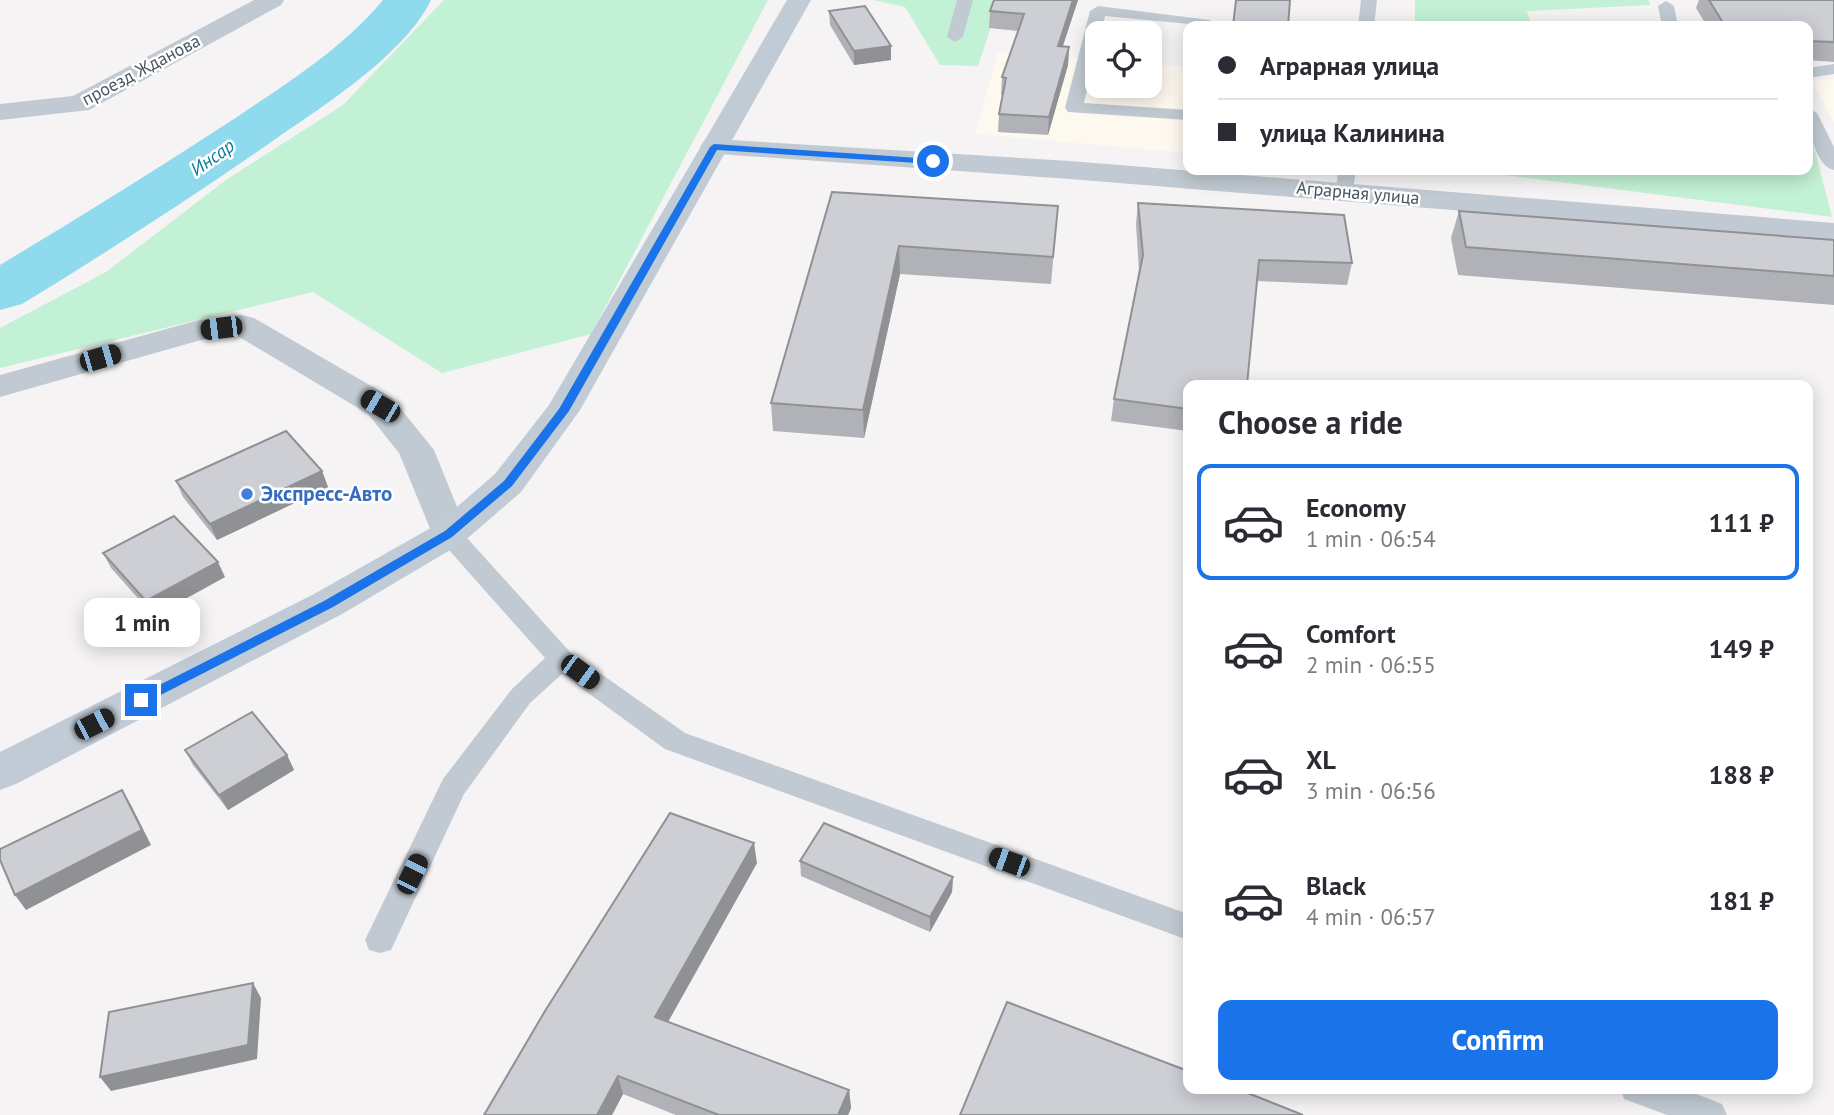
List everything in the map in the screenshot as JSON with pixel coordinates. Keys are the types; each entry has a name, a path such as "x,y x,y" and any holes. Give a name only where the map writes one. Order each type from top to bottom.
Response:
{"main road":[{"path":"0,772 328,604 449,534 508,483 564,411 799,0"}],"street":[{"name":"проезд Жданова","path":"0,111 79,104 272,0"},
{"name":"Аграрная улица","path":"714,147 1183,175"},
{"name":"Аграрная улица","path":"1191,175 1346,181 1834,232"},
{"path":"0,386 200,330 242,325 380,406 416,450 449,534"}],"lane":[{"path":"955,37 965,0"},
{"path":"1367,21 1369,0"},
{"path":"1665,6 1669,21"},
{"path":"1183,115 1074,108 1098,10 1187,21"},
{"path":"1813,72 1834,69"},
{"path":"1813,123 1834,165"},
{"path":"449,534 561,659 675,741 1183,925"},
{"path":"380,940 453,787 521,696 561,659"},
{"path":"1652,1094 1710,1115"}],"shaded area":[{"path":"998,52 1085,59 1085,98 1162,98 1162,65 1183,67 1183,153 975,134"},
{"path":"1834,80 1834,123 1813,83"}],"green space":[{"path":"444,0 768,0 591,334 442,373 313,292 0,368 0,328 106,272 226,180 343,105"},
{"path":"873,0 1000,0 978,66 940,65 905,7"},
{"path":"1415,0 1648,0 1651,5 1527,11 1530,21 1415,21"},
{"path":"1813,143 1832,217 1504,175 1813,175"}],"building":[{"path":"994,0 1073,0 1058,46 1069,47 1049,117 999,114 1006,78 1002,77 1024,14 990,11"},
{"path":"1236,0 1290,0 1288,21 1234,21"},
{"path":"1709,0 1834,0 1834,42 1813,41 1813,21 1722,21"},
{"path":"865,6 891,46 854,51 829,11"},
{"path":"832,192 1058,206 1053,257 899,246 863,410 771,403"},
{"path":"1138,203 1344,215 1352,263 1259,260 1247,380 1183,380 1183,408 1114,399 1143,255"},
{"path":"1459,211 1834,240 1834,276 1466,247"},
{"path":"286,431 322,471 210,524 176,481"},
{"path":"174,516 218,562 146,601 103,553"},
{"path":"252,712 287,755 219,795 185,750"},
{"path":"122,790 142,830 15,895 0,860 0,849"},
{"path":"670,813 754,843 655,1017 849,1090 838,1115 719,1115 618,1076 597,1115 484,1115 545,1011"},
{"path":"824,823 953,877 930,917 800,861"},
{"path":"253,983 248,1045 100,1077 109,1012"},
{"path":"1007,1002 1183,1069 1183,1094 1250,1094 1303,1115 960,1115"}],"waterway":[{"name":"Инсар","path":"0,291 153,198 354,59 403,8 407,0"}],"place":[{"name":"Экспресс-Авто","path":"247,494"}],"route":[{"path":"141,700 328,604 449,534 508,483 564,411 714,147 933,161"}]}
